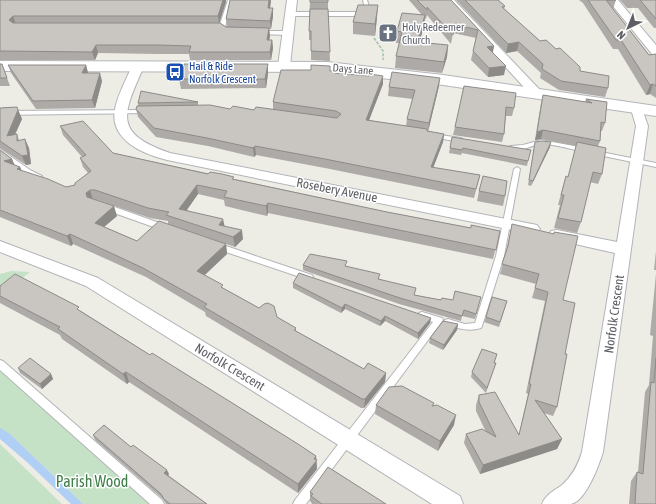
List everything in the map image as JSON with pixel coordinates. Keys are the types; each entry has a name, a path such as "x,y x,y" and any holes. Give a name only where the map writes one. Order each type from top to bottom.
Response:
{"street":[{"path":"284,66 292,0"},
{"path":"449,0 536,93"},
{"path":"613,0 656,52"},
{"name":"Days Lane","path":"0,66 327,67 379,72 656,111"},
{"path":"119,112 138,66"},
{"name":"Norfolk Crescent","path":"553,504 577,487 586,473 592,457 642,126 636,109"},
{"name":"Rosebery Avenue","path":"119,112 120,123 125,134 143,147 167,156 623,249"},
{"name":"Norfolk Crescent","path":"3,250 92,282 348,438 452,504"}],"lane":[{"path":"222,26 230,0"},
{"path":"291,14 363,14 368,10 365,0"},
{"path":"214,26 222,26 224,29 231,32"},
{"path":"253,33 289,33"},
{"path":"0,113 151,112"},
{"path":"426,135 471,142"},
{"path":"501,146 516,148 540,142 656,165"},
{"path":"0,152 28,172 48,182"},
{"path":"411,312 465,327 478,326 500,256 517,169"},
{"path":"101,205 176,232"},
{"path":"206,242 316,280"},
{"path":"299,504 439,320"},
{"path":"0,364 158,504"}],"path":[{"path":"374,38 383,51 384,58 379,72"}],"green space":[{"path":"11,271 30,272 0,296 0,274"},
{"name":"Parish Wood","path":"0,370 152,504 83,504 9,433 0,429"},
{"name":"Parish Wood","path":"0,444 62,504 0,504"}],"water":[{"path":"0,428 9,433 83,504 71,504 28,463 0,439"}],"building":[{"path":"0,0 223,0 218,16 13,16 9,20 13,23 220,23 226,27 269,28 267,40 272,40 270,52 189,52 191,46 158,45 96,45 92,52 0,51"},
{"path":"230,0 269,0 268,8 273,8 270,21 226,19"},
{"path":"310,0 328,0 328,2 310,2"},
{"path":"417,0 451,0 494,46 487,47 506,66 489,68 473,51 478,30 454,24 453,35 427,7 427,10"},
{"path":"465,0 498,0 505,6 502,7 540,41 546,40 556,49 560,48 580,67 580,71 609,76 608,88 561,81 542,69 543,64 519,42 508,44"},
{"path":"588,0 606,0 649,55 656,54 656,86 653,84 650,85 621,40 616,40"},
{"path":"640,0 656,0 656,19"},
{"path":"358,5 378,5 375,24 353,22"},
{"path":"310,9 328,9 330,52 311,51 311,31 309,31"},
{"path":"402,13 425,15 417,42 448,45 444,62 396,56 402,32 397,31"},
{"path":"0,64 2,64 7,78 0,78"},
{"path":"184,64 268,64 265,79 179,79"},
{"path":"8,65 86,65 82,73 100,73 92,100 33,101"},
{"path":"311,65 330,66 330,71 336,71 335,73 383,76 366,120 427,129 427,131 444,134 431,167 480,175 476,189 325,159 255,146 253,148 154,128 136,109 137,106 210,105 230,109 233,106 254,110 256,107 337,118 341,114 336,111 273,102 281,70 311,70"},
{"path":"392,72 440,78 429,123 407,119 415,90 389,87"},
{"path":"464,86 516,93 514,108 506,107 504,134 455,127"},
{"path":"141,91 198,102 138,103"},
{"path":"543,95 592,103 586,99 607,102 605,123 601,122 600,141 543,130 537,132"},
{"path":"17,107 18,110 7,136 17,134 17,141 25,139 28,155 22,156 0,141 0,108"},
{"path":"83,121 113,153 208,174 210,172 222,174 234,177 232,179 387,212 471,228 471,225 500,231 496,250 268,203 266,206 224,197 227,191 197,185 179,209 223,219 219,225 242,230 233,237 166,215 169,212 148,208 95,190 90,190 86,193 87,197 114,206 95,223 137,241 159,221 226,244 197,271 223,285 221,287 259,308 268,303 274,306 277,317 296,328 294,330 364,369 368,363 386,373 365,399 362,399 204,307 207,304 143,268 70,234 67,236 0,210 0,150 12,159 4,161 20,167 17,169 48,179 66,187 75,185 75,183 91,171 80,158 86,155 60,126"},
{"path":"452,137 531,150 528,161 463,148 462,150 450,148"},
{"path":"535,142 551,142 533,181 529,180"},
{"path":"577,142 606,148 602,174 593,172 581,222 558,218 564,195 561,195 566,176 568,177"},
{"path":"483,176 507,181 505,196 479,191"},
{"path":"512,224 554,234 554,232 578,236 563,300 575,303 557,407 535,400 562,439 483,465 466,434 482,429 496,437 479,402 479,395 495,392 519,435 531,384 529,384 548,292 535,288 539,274 502,264 508,246"},
{"path":"310,254 347,261 345,266 380,274 378,279 416,288 414,295 441,300 442,298 453,300 455,291 481,297 476,314 464,310 462,316 400,298 303,265"},
{"path":"299,273 431,318 418,333 385,316 381,321 345,304 342,308 293,283"},
{"path":"15,274 79,307 77,309 150,355 152,353 298,444 316,456 314,459 317,460 298,484 126,372 123,374 58,329 60,327 0,296 0,286"},
{"path":"492,297 507,301 500,322 486,317"},
{"path":"443,321 458,324 444,345 430,338"},
{"path":"482,349 497,354 494,363 496,363 487,388 472,372"},
{"path":"30,358 51,374 40,384 18,368"},
{"path":"656,358 656,504 635,504 637,472 643,474 651,382 654,383"},
{"path":"402,386 434,403 432,406 437,405 456,415 440,441 376,405 389,387"},
{"path":"104,425 131,447 133,445 167,470 164,473 207,504 170,504 161,494 93,435"},
{"path":"328,467 386,504 322,504 311,496 313,494 310,492"}],"place":[{"name":"Holy Redeemer Church","path":"388,33"},
{"name":"Hail & Ride Norfolk Crescent","path":"175,72"}]}
